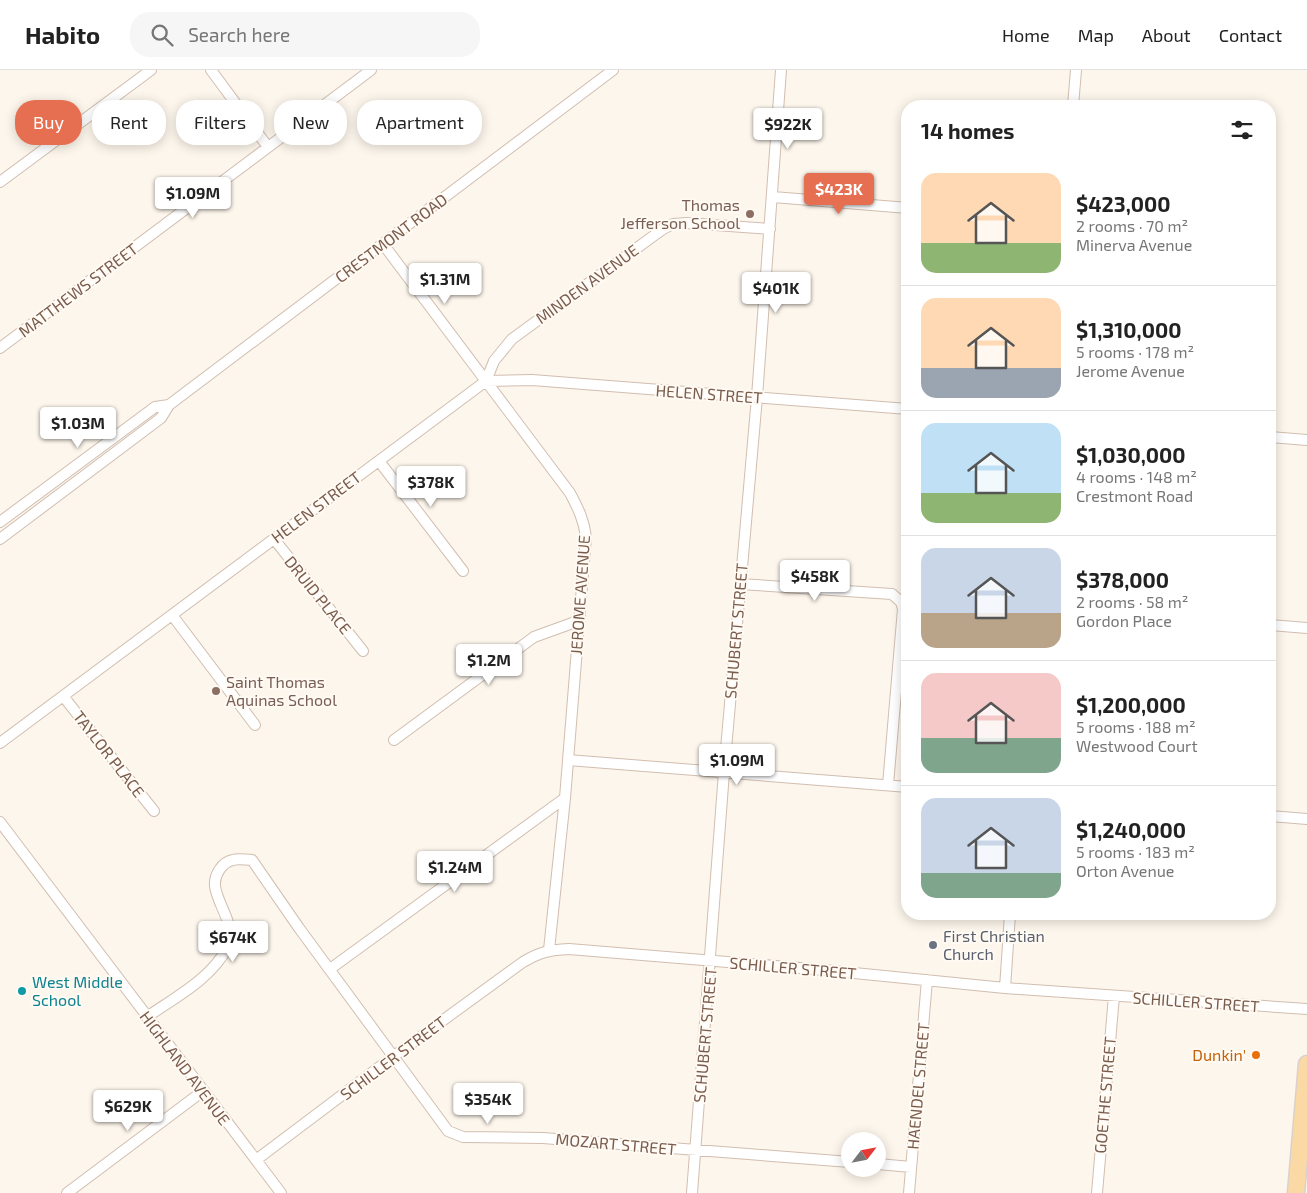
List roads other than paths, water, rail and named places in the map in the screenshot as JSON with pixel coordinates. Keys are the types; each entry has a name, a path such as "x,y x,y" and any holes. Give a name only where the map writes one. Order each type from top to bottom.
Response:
{"main road":[{"path":"1296,1193 1307,1064"}],"street":[{"path":"0,182 151,70"},
{"path":"211,70 268,147"},
{"name":"MATTHEWS STREET","path":"0,348 371,70"},
{"name":"CRESTMONT ROAD","path":"0,539 161,418 169,405 613,70"},
{"name":"SCHUBERT STREET","path":"692,1193 724,772 773,197 781,70"},
{"path":"1074,100 1076,70"},
{"path":"773,197 901,207"},
{"name":"MINDEN AVENUE","path":"486,381 494,361 512,339 663,229 673,224 687,223 770,229"},
{"name":"JEROME AVENUE","path":"383,244 570,493 580,512 586,537 565,798 549,950"},
{"name":"HELEN STREET","path":"0,743 486,381 532,380 901,408"},
{"name":"CRESTMONT ROAD","path":"0,522 155,407 169,405"},
{"path":"1276,437 1307,440"},
{"path":"379,461 463,570"},
{"name":"DRUID PLACE","path":"274,539 363,651"},
{"path":"740,584 892,594 901,604"},
{"path":"172,615 255,725"},
{"path":"394,740 534,637 578,621"},
{"path":"1276,625 1307,628"},
{"path":"888,785 901,632"},
{"name":"TAYLOR PLACE","path":"64,696 154,811"},
{"path":"568,760 901,786"},
{"path":"330,969 565,798"},
{"path":"1276,816 1307,819"},
{"name":"HIGHLAND AVENUE","path":"0,822 281,1193"},
{"name":"MOZART STREET","path":"147,1017 209,973 221,958 228,946 230,934 226,916 215,886 217,875 221,866 232,860 252,860 298,928 452,1134 464,1137 543,1138 841,1161"},
{"path":"1005,988 1010,920"},
{"name":"SCHILLER STREET","path":"256,1160 523,962 536,954 549,950 569,949 824,970 1005,988 1307,1009"},
{"name":"HAENDEL STREET","path":"909,1193 927,980"},
{"name":"GOETHE STREET","path":"1097,1193 1114,996"},
{"path":"67,1193 203,1091"},
{"path":"886,1165 912,1167"}],"place":[{"name":"Thomas Jefferson School","path":"750,214"},
{"name":"Saint Thomas Aquinas School","path":"216,691"},
{"name":"First Christian Church","path":"933,945"},
{"name":"West Middle School","path":"22,991"},
{"name":"Dunkin'","path":"1256,1055"}]}
